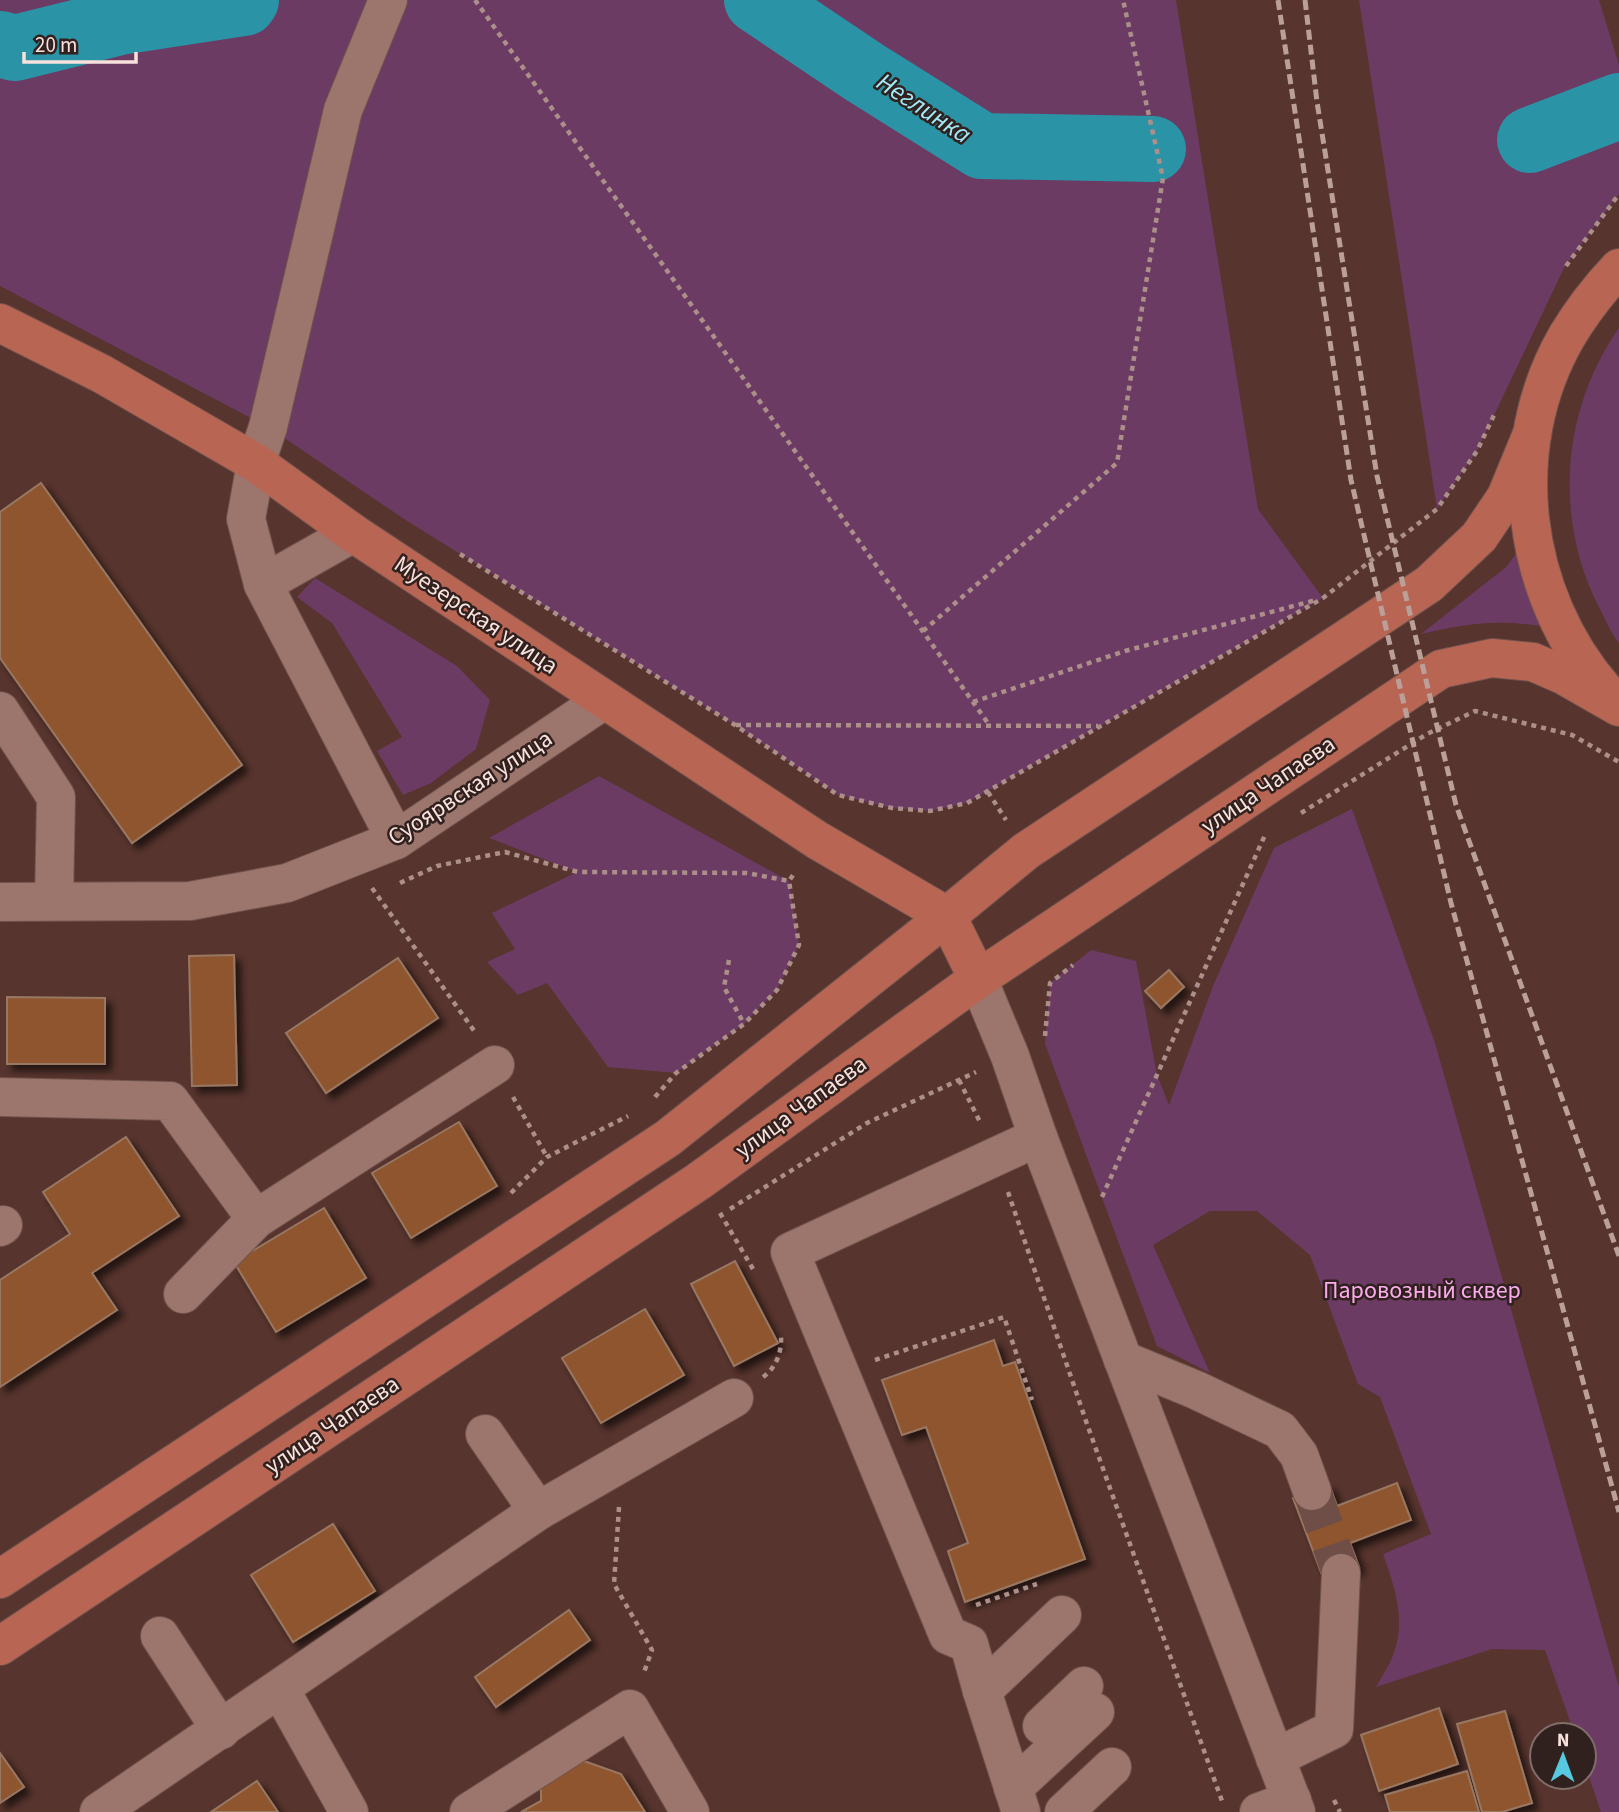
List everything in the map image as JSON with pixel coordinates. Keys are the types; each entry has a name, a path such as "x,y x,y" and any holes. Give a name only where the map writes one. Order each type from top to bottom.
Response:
{"main road":[{"path":"0,1579 668,1138 1026,851 1429,584 1479,537 1506,497 1532,434 1545,384 1566,337 1595,294 1619,268"},
{"name":"Муезерская улица","path":"0,323 102,374 256,463 353,533 817,840 947,916"},
{"path":"1532,434 1528,476 1529,519 1536,561 1568,640 1591,675 1619,707"},
{"name":"улица Чапаева","path":"0,1646 699,1181 978,979 1441,669 1492,659 1533,662 1563,675 1619,707"},
{"path":"947,916 978,979"}],"street":[{"path":"388,0 343,110 268,427 256,463 246,519 263,584 396,840"},
{"path":"263,584 353,533"},
{"name":"Суоярвская улица","path":"0,902 190,901 287,883 396,840 604,700"},
{"path":"0,711 56,797 54,901"},
{"path":"978,979 1010,1056 1038,1137 1275,1758 1282,1808"},
{"path":"183,1294 256,1219 495,1065"},
{"path":"0,1097 170,1101 256,1219"},
{"path":"1004,1760 969,1644 948,1635 790,1252 1038,1137"},
{"path":"1123,1360 1196,1390 1280,1430 1299,1455 1312,1491"},
{"path":"99,1812 538,1511 734,1398"},
{"path":"485,1434 538,1511"},
{"path":"1275,1758 1334,1729 1341,1573"},
{"path":"160,1636 221,1730"},
{"path":"281,1689 349,1812"},
{"path":"1004,1760 1086,1689"},
{"path":"1004,1760 1086,1689"},
{"path":"1004,1760 1086,1689"},
{"path":"1064,1812 1086,1689"},
{"path":"469,1812 630,1709 690,1812"}],"path":[{"path":"475,0 990,726"},
{"path":"923,631 1117,463 1163,177 1123,0"},
{"path":"1564,268 1619,194"},
{"path":"451,549 735,725 838,795 892,808 930,811 967,803 1323,598 1437,509 1477,451 1500,402"},
{"path":"973,702 1125,652 1323,598"},
{"path":"1300,813 1427,734 1475,711 1572,735 1619,762"},
{"path":"735,725 1101,726"},
{"path":"653,1098 676,1073 744,1024 777,990 799,945 789,881 817,840 838,795"},
{"path":"1102,1198 1265,835 1255,842"},
{"path":"400,883 437,866 505,852 578,872 747,873 789,881"},
{"path":"369,884 457,1004 547,1157"},
{"path":"1045,1044 1050,983 1080,959"},
{"path":"729,960 724,987 744,1024"},
{"path":"959,1080 997,1157 1030,1263 1226,1812"},
{"path":"508,1196 547,1157 633,1113"},
{"path":"1004,1317 1032,1400"},
{"path":"734,1398 772,1371 782,1348 781,1329"},
{"path":"622,1461 614,1584 652,1650 630,1709"}],"green space":[{"path":"0,0 1176,0 1258,509 1323,598 967,803 930,811 892,808 838,795 735,725 404,519 268,427 0,286"},
{"path":"1359,0 1599,0 1619,65 1619,194 1564,268 1477,451 1437,509"},
{"path":"1619,328 1619,643 1607,624 1586,577 1575,541 1570,504 1570,467 1575,430 1585,394 1600,360"},
{"path":"1522,546 1547,627 1484,623 1421,634 1506,567"},
{"path":"315,578 457,666 490,700 476,749 431,783 403,795 377,751 402,737 332,623 297,597"},
{"path":"599,776 789,881 799,945 777,990 744,1024 676,1073 608,1067 547,983 518,995 487,962 515,949 492,913 577,872 489,838"},
{"name":"Паровозный сквер","path":"1352,809 1435,1043 1619,1687 1619,1812 1601,1812 1594,1791 1598,1791 1598,1721 1570,1721 1545,1650 1492,1649 1376,1687 1392,1658 1399,1631 1398,1605 1383,1554 1431,1534 1380,1397 1358,1384 1310,1255 1257,1211 1210,1211 1153,1245 1210,1373 1157,1346 1045,1044 1050,983 1091,950 1136,961 1157,1075 1169,1105 1213,986 1274,848"}],"building":[{"path":"41,483 242,765 132,843 0,658 0,512"},
{"path":"234,955 237,1085 192,1086 189,956"},
{"path":"398,958 438,1018 326,1093 286,1033"},
{"path":"1169,970 1184,987 1161,1008 1145,991"},
{"path":"7,997 105,998 105,1064 7,1064"},
{"path":"459,1122 497,1186 411,1238 372,1173"},
{"path":"126,1137 179,1216 92,1273 117,1310 0,1387 0,1280 70,1234 43,1192"},
{"path":"324,1208 366,1278 276,1332 234,1262"},
{"path":"735,1261 778,1343 734,1366 691,1284"},
{"path":"645,1309 684,1375 601,1423 562,1358"},
{"path":"994,1340 1003,1366 1015,1362 1085,1559 965,1602 948,1551 968,1543 926,1427 902,1435 882,1380"},
{"path":"1397,1483 1411,1520 1350,1543 1359,1567 1324,1580 1293,1498 1329,1484 1337,1506"},
{"path":"333,1524 375,1591 293,1642 251,1575"},
{"path":"569,1610 590,1640 496,1707 475,1677"},
{"path":"1439,1708 1458,1764 1379,1791 1361,1735"},
{"path":"1505,1711 1532,1803 1502,1812 1482,1812 1457,1724"},
{"path":"0,1753 24,1787 0,1803"},
{"path":"584,1761 621,1774 645,1812 521,1812 541,1801 541,1786"},
{"path":"1467,1771 1479,1812 1390,1812 1385,1795"},
{"path":"257,1781 278,1812 211,1812"}],"waterway":[{"name":"Неглинка","path":"0,44 15,48 120,22 244,3 246,0"},
{"name":"Неглинка","path":"757,0 864,72 982,146 1153,149"},
{"name":"Неглинка","path":"1530,140 1619,106"}],"tunnel":[{"path":"1312,1491 1341,1573"}],"railway":[{"path":"1278,0 1351,480 1451,903 1619,1512"},
{"path":"1305,0 1317,102 1377,476 1456,805 1619,1256"}]}
